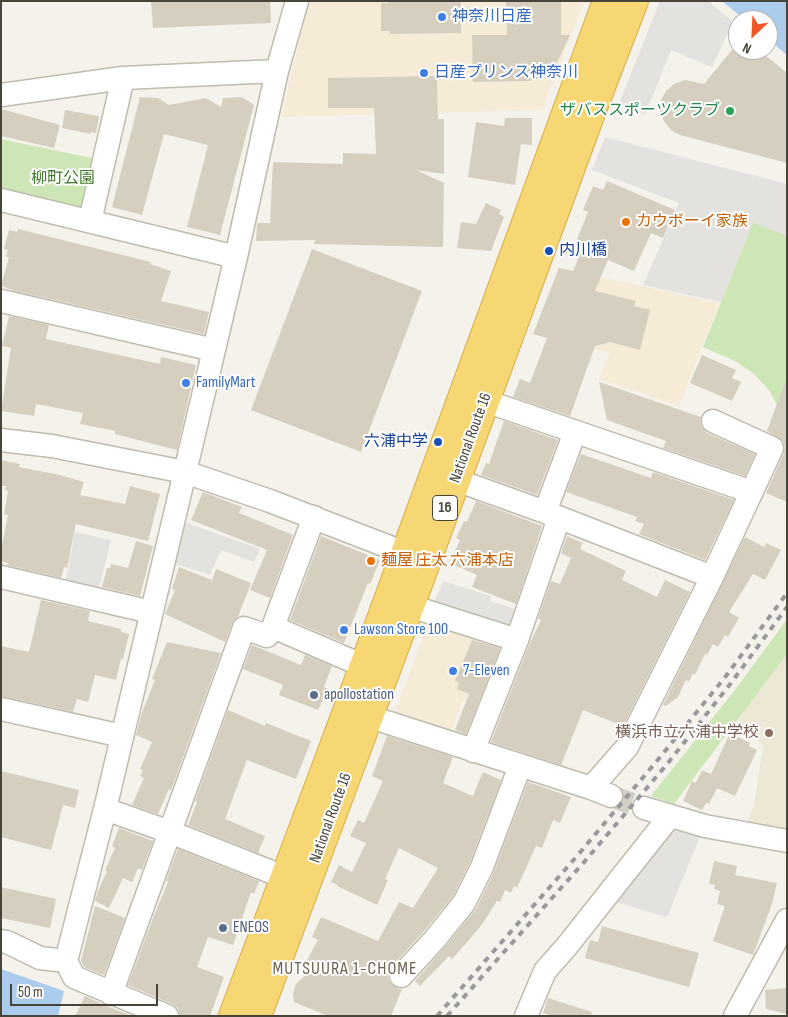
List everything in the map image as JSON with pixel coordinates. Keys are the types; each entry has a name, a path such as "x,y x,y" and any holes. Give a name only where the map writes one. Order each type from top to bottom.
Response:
{"highway":[{"name":"National Route 16","path":"257,1016 358,713 364,666 607,1"},
{"name":"National Route 16","path":"233,1016 284,877 358,713 410,606 592,110 634,1"}],"street":[{"path":"167,1016 74,977 66,961 105,809 214,350 277,71 297,1"},
{"path":"1,95 123,78 277,71"},
{"path":"90,221 123,78"},
{"path":"1,200 236,257"},
{"path":"1,301 214,350"},
{"path":"484,403 500,406 752,492"},
{"path":"358,713 601,792 627,747 712,576 772,448 713,421"},
{"path":"473,751 516,640 575,432"},
{"path":"1,440 52,446 185,472 314,517 405,553"},
{"path":"456,478 470,486 712,576"},
{"path":"111,994 244,628 267,636 273,627 314,517"},
{"path":"1,576 151,612"},
{"path":"410,606 516,640"},
{"path":"273,627 364,666"},
{"path":"1,709 122,736"},
{"path":"401,976 435,939 464,903 482,867 520,766"},
{"path":"644,808 705,826 787,841"},
{"path":"105,809 170,832 284,877"},
{"path":"526,1016 545,971 670,816"},
{"path":"735,1016 786,922"},
{"path":"1,941 40,958 66,961"}],"shaded area":[{"name":"日産プリンス神奈川","path":"309,1 584,1 542,110 281,117"},
{"path":"660,1 708,1 728,18 728,33 712,67 671,50 645,115 619,104"},
{"path":"605,137 787,184 787,236 753,222 721,302 643,285 679,203 592,170"},
{"path":"559,268 719,303 679,406 599,379 610,353 533,334"},
{"path":"181,521 260,549 254,562 221,550 210,575 173,563"},
{"path":"75,532 111,540 98,592 65,584"},
{"path":"443,581 491,596 490,601 515,609 507,629 433,606"},
{"name":"7-Eleven","path":"430,617 508,641 483,709 462,701 450,734 395,713"},
{"name":"横浜市立六浦中学校","path":"787,654 787,833 747,823 754,805 763,746 738,719"},
{"path":"673,826 701,834 667,917 612,901"}],"green space":[{"name":"柳町公園","path":"1,139 96,159 85,211 1,191"},
{"path":"753,222 787,236 787,418 783,416 769,390 754,374 737,362 703,347"},
{"path":"787,619 787,654 674,804 651,796 738,686"}],"water":[{"path":"722,1 787,1 787,55 778,47 778,10 733,10"},
{"path":"1,969 64,991 58,1016 1,1016"}],"building":[{"path":"151,1 270,1 271,23 153,28"},
{"path":"388,1 461,1 461,33 390,34 390,31 381,31 381,3 388,3"},
{"path":"506,1 561,1 561,35 570,35 552,73 548,76 529,81 473,82 472,35 507,35"},
{"path":"728,55 728,60 771,60 787,73 787,163 680,135 671,130 664,121 660,111 661,100 666,91 674,84 685,80 704,84"},
{"path":"437,76 438,119 444,119 444,174 416,170 444,183 443,247 314,244 315,240 256,241 257,223 270,223 273,162 343,164 343,153 376,154 374,108 328,108 328,78"},
{"path":"140,97 158,98 169,105 206,98 221,107 223,98 242,97 254,105 220,235 187,227 208,145 164,134 142,215 112,207"},
{"path":"1,109 60,125 54,148 1,136"},
{"path":"65,110 99,116 96,133 91,132 91,134 62,128"},
{"path":"505,118 532,118 532,145 521,144 515,185 468,177 476,122 504,126"},
{"path":"607,181 675,210 663,238 651,233 634,271 608,260 595,291 636,301 634,306 650,310 640,350 610,342 595,346 570,416 513,397 520,379 530,383 547,338 533,334 559,268 573,271 585,243 577,239 588,212 583,210 593,186 603,190"},
{"path":"486,203 501,210 499,214 504,217 491,251 457,248 461,222 476,224"},
{"path":"18,229 151,262 150,264 171,271 161,301 209,312 204,334 15,291 1,286 9,257 6,257 8,250 4,249 9,230 17,232"},
{"path":"312,249 422,291 361,452 251,410"},
{"path":"9,316 49,325 46,339 160,364 161,357 196,365 177,450 115,434 115,431 80,424 83,413 36,404 34,416 1,411 11,348 2,346"},
{"path":"702,355 736,370 732,378 741,382 732,401 690,383"},
{"path":"599,382 701,417 700,423 707,433 755,454 745,476 663,448 666,441 607,420"},
{"path":"785,382 787,382 787,502 766,493 784,453 785,446 782,440 767,431"},
{"path":"504,421 558,440 537,495 481,475 486,463 489,464"},
{"path":"581,454 651,478 653,472 734,500 705,560 639,534 644,524 635,521 637,517 566,492"},
{"path":"1,460 20,464 19,467 84,482 80,495 125,504 130,486 160,494 148,541 76,524 67,568 64,567 61,578 7,565 8,563 1,561 1,550 8,515 4,514 8,491 5,490 6,486 1,486"},
{"path":"203,492 242,507 239,513 293,535 270,598 250,590 267,550 191,520"},
{"path":"476,501 542,526 516,604 472,587 477,575 450,563 460,540 456,538 464,521 467,522"},
{"path":"321,536 380,560 370,584 368,583 344,643 290,620"},
{"path":"567,536 583,543 580,549 626,571 622,580 657,597 665,580 690,592 623,726 583,710 561,765 491,742 529,645 541,620 538,619 551,581 560,584 571,558 561,553"},
{"path":"745,537 764,547 766,543 781,550 765,580 753,574 729,612 739,618 728,637 725,635 718,647 713,644 707,655 705,654 695,675 693,673 689,682 686,680 678,697 666,706 663,705"},
{"path":"136,541 153,546 140,596 102,587 107,568 110,568 111,564 128,568"},
{"path":"179,567 212,580 216,569 251,583 238,617 232,624 225,642 165,614 175,590 172,589"},
{"path":"41,600 90,611 88,621 121,629 121,632 129,634 116,680 95,675 88,702 77,699 73,712 1,696 1,646 29,652"},
{"path":"472,640 500,648 466,734 455,730 469,694 457,689 459,683 455,681"},
{"path":"167,642 221,653 171,790 169,789 158,814 132,805 144,778 140,776 143,770 140,769 152,742 136,735 141,715 155,680 152,679"},
{"path":"252,645 301,665 305,655 332,666 324,687 328,689 318,710 279,695 283,685 243,669"},
{"path":"228,710 265,726 266,723 311,741 296,779 247,760 225,819 265,836 258,853 188,825"},
{"path":"730,733 750,743 749,746 757,750 735,796 717,788 709,804 706,803 702,810 683,801 692,781 696,783 702,770 711,774"},
{"path":"387,736 453,757 443,783 473,796 483,772 501,780 470,862 453,896 391,967 388,973 388,979 392,985 402,989 391,1016 328,1016 294,1002 293,994 296,984 311,970 304,966 318,940 312,937 321,917 378,941 399,902 413,908 438,868 399,848 385,879 388,880 377,905 331,882 339,865 352,872 366,843 350,836 358,820 364,823 383,781 372,776"},
{"path":"1,771 79,790 75,808 63,805 51,850 1,837"},
{"path":"528,782 571,797 560,823 553,820 542,848 536,846 517,888 514,886 511,893 505,890 500,902 497,901 481,926 452,959 449,956 420,986 415,981 476,909 494,872"},
{"path":"119,828 153,841 142,870 138,868 132,882 123,878 109,908 95,901 107,871 105,870 115,848 112,846"},
{"path":"178,849 259,881 254,894 251,892 233,945 208,937 197,967 224,977 210,1016 180,1016 178,1008 172,1004 128,985 168,882 166,881"},
{"path":"714,861 737,866 735,875 777,883 772,904 753,955 713,941 725,906 717,904 720,891 714,889 715,885 709,884"},
{"path":"1,887 56,899 50,928 1,918"},
{"path":"95,906 125,918 104,975 84,967 81,961"},
{"path":"602,926 699,953 689,987 585,958 590,940 598,942"},
{"path":"787,988 787,1014 766,1009 765,990"},
{"path":"85,996 106,1006 132,1016 75,1016"},
{"path":"548,998 592,1012 591,1016 553,1016 543,1013"}],"tunnel":[{"path":"611,796 644,808"}],"railway":[{"path":"437,1016 577,856 661,756 726,676 787,593"},
{"path":"447,1016 585,861 668,763 731,683 787,607"}],"place":[{"name":"神奈川日産","path":"442,17"},
{"name":"日産プリンス神奈川","path":"424,73"},
{"name":"ザバススポーツクラブ","path":"730,111"},
{"name":"カウボーイ家族","path":"626,222"},
{"name":"内川橋","path":"549,251"},
{"name":"FamilyMart","path":"186,383"},
{"name":"六浦中学","path":"438,442"},
{"name":"麺屋 庄太 六浦本店","path":"371,561"},
{"name":"Lawson Store 100","path":"344,630"},
{"name":"7-Eleven","path":"453,671"},
{"name":"apollostation","path":"314,695"},
{"name":"横浜市立六浦中学校","path":"769,733"},
{"name":"ENEOS","path":"223,928"}],"district":[{"name":"MUTSUURA 1-CHOME","path":"345,969"}]}
